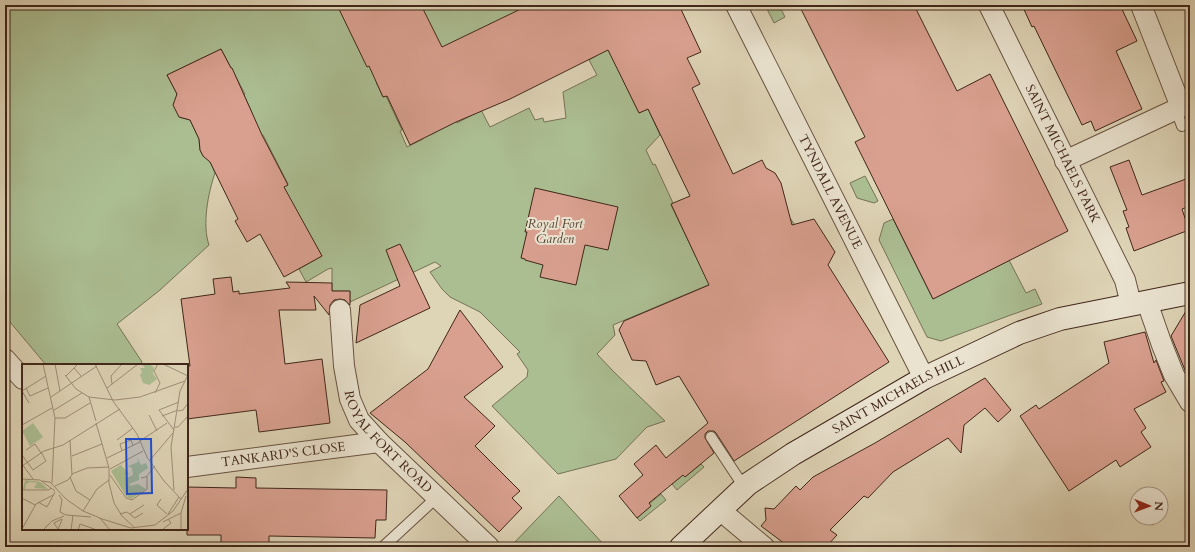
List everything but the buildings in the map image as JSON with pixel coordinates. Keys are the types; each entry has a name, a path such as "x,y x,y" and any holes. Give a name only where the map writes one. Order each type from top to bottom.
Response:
{"street":[{"name":"TYNDALL AVENUE","path":"736,5 924,378"},
{"name":"SAINT MICHAELS PARK","path":"989,5 1125,280 1162,344 1174,374 1188,394"},
{"path":"1065,161 1179,118 1181,107 1141,5"},
{"name":"SAINT MICHAELS HILL","path":"681,547 744,487 793,454 924,378 1019,333 1060,319 1190,293"},
{"name":"ROYAL FORT ROAD","path":"340,310 344,366 350,399 359,420 379,442 391,452 436,498 489,547"},
{"path":"5,359 22,379"},
{"name":"TANKARD'S CLOSE","path":"188,467 379,442"},
{"path":"720,510 764,547"}],"lane":[{"path":"711,437 744,487"},
{"path":"383,547 436,498"}],"green space":[{"name":"Royal Fort Garden","path":"5,5 337,5 378,80 376,82 383,97 386,96 402,130 400,131 407,147 423,139 423,137 472,115 480,108 490,127 529,108 535,120 543,118 544,122 566,118 563,92 597,75 589,60 596,56 594,53 607,47 639,113 648,109 660,135 646,150 653,165 655,164 673,203 671,205 696,257 790,218 797,228 720,280 613,325 615,335 597,354 665,421 647,427 616,459 558,474 492,406 527,377 528,370 517,354 520,352 480,312 450,297 442,289 430,272 441,266 435,262 350,302 350,291 332,291 332,268 306,282 299,269 322,256 291,201 279,190 288,184 263,135 261,135 251,114 252,113 244,95 245,94 221,49 167,75 177,94 179,117 190,120 199,139 200,150 203,156 210,161 215,173 210,190 206,219 209,245 160,290 117,324 142,362 141,364 45,364 5,316"},
{"path":"416,5 538,5 442,52"},
{"path":"765,5 779,5 785,17 774,23"},
{"path":"865,176 878,201 874,203 857,198 850,183"},
{"path":"893,219 933,299 1009,260 1026,293 1035,289 1042,304 941,341 927,337 879,240 884,223"},
{"path":"701,464 704,467 677,490 672,484 683,475 685,477"},
{"path":"661,494 666,500 640,521 637,518 651,506 649,504"},
{"path":"559,496 606,547 514,547 512,545"}]}
